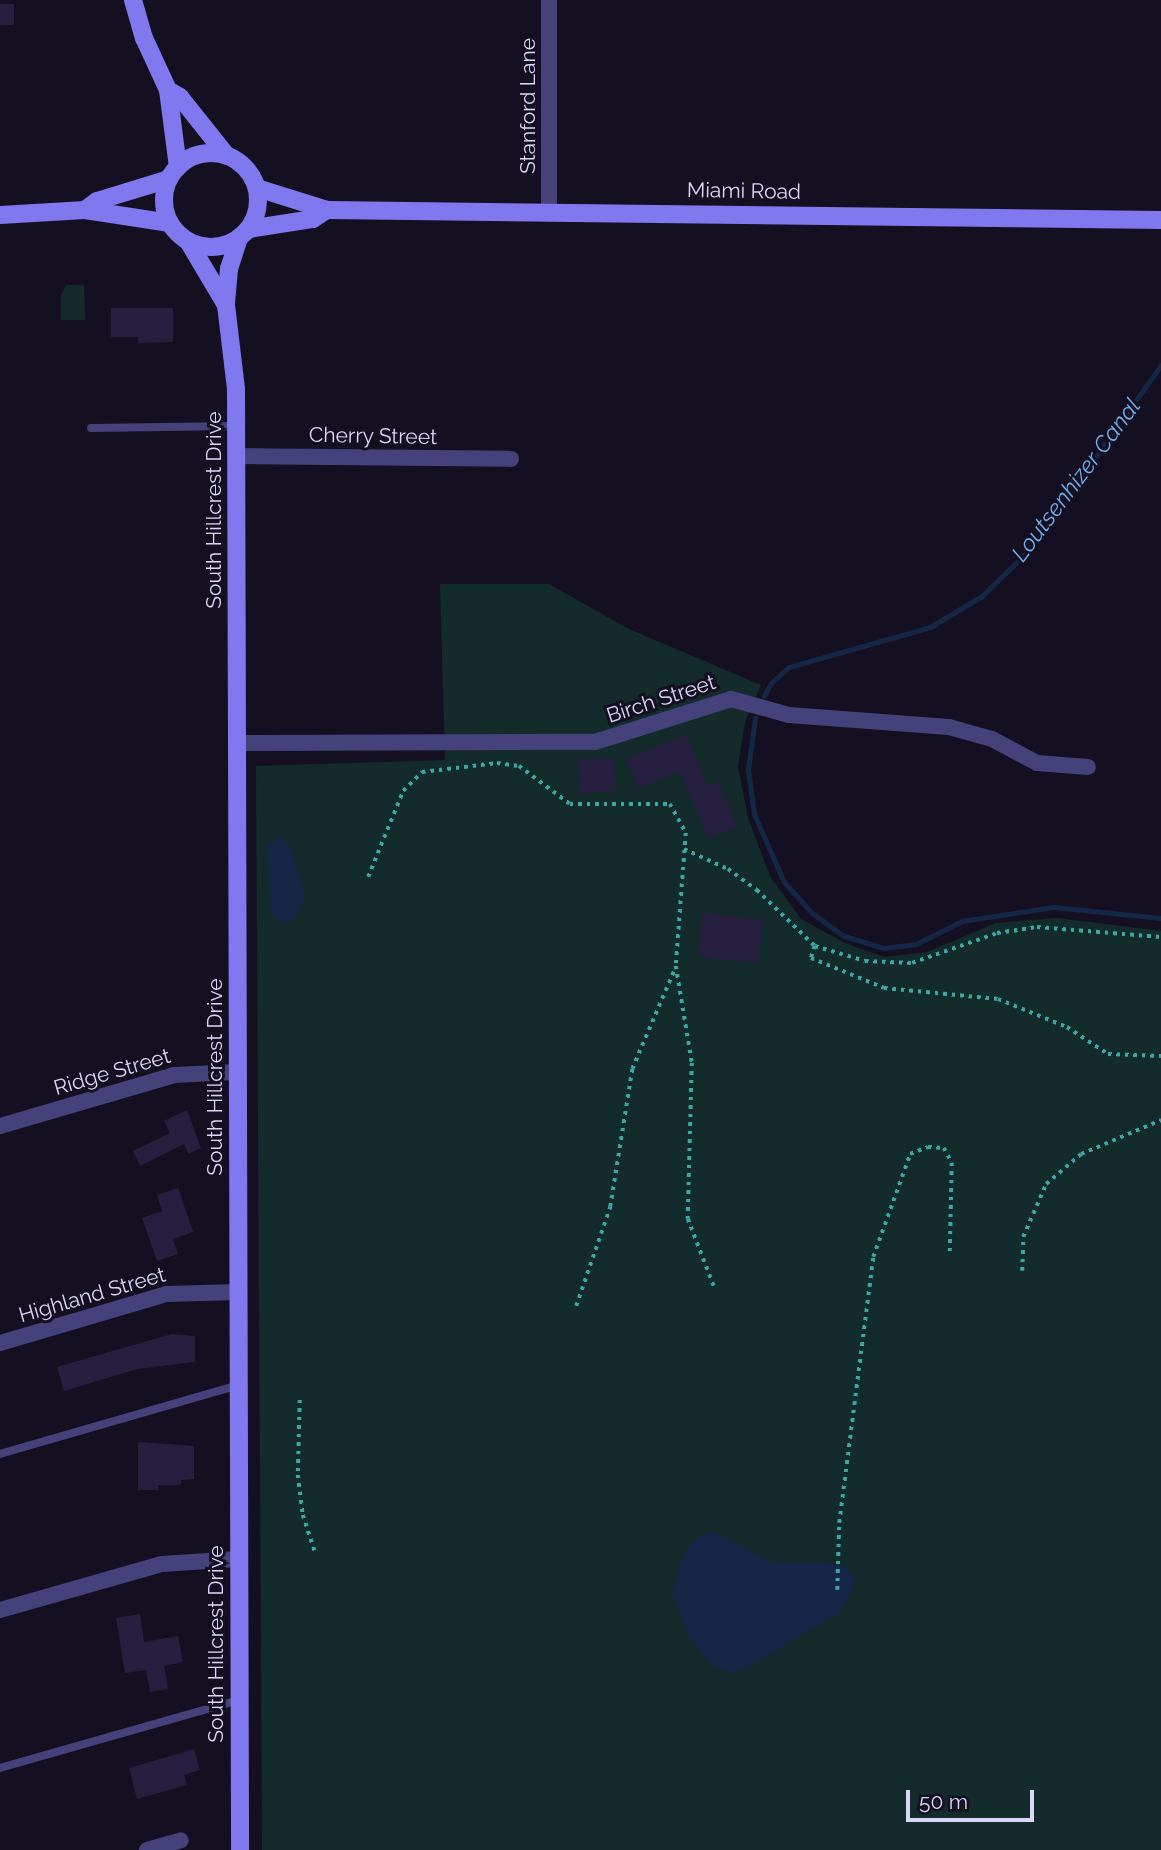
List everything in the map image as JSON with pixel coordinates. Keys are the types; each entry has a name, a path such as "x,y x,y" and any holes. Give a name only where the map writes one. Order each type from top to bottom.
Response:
{"street":[{"path":"133,0 144,37 168,90 173,173 165,209 170,223 188,241 214,247 244,234 259,202 257,188 246,168 227,156 180,97 168,90"},
{"name":"Stanford Lane","path":"549,0 549,212"},
{"path":"85,210 97,201 173,173 206,153 227,156"},
{"name":"Miami Road","path":"257,188 327,210 1161,220"},
{"path":"0,215 85,210 135,214 170,223"},
{"name":"Miami Road","path":"244,234 313,219 327,210"},
{"name":"South Hillcrest Drive","path":"240,1850 236,426 235,360 226,304 229,270 244,234"},
{"name":"South Hillcrest Drive","path":"188,241 226,304"},
{"name":"Cherry Street","path":"236,456 511,459"},
{"name":"Birch Street","path":"237,743 596,743 731,699 789,715 949,727 992,739 1037,763 1088,767"},
{"name":"Ridge Street","path":"0,1126 174,1075 237,1072"},
{"name":"Highland Street","path":"0,1343 167,1294 238,1292"},
{"path":"0,1609 169,1562 238,1559"},
{"path":"147,1850 181,1840"}],"lane":[{"path":"91,428 236,426"},
{"path":"0,1454 239,1385"},
{"path":"0,1768 239,1700"}],"path":[{"path":"368,877 403,791 422,772 497,763 519,766 570,804 670,804 686,833 676,966 692,1063 688,1219 715,1289"},
{"path":"684,849 728,869 757,890 816,946 894,964 912,963 997,933 1037,927 1161,937"},
{"path":"816,946 811,958 884,988 998,999 1067,1027 1108,1054 1161,1056"},
{"path":"576,1306 610,1207 632,1069 676,966"},
{"path":"1021,1271 1023,1237 1045,1184 1081,1154 1161,1121"},
{"path":"836,1590 839,1523 873,1257 910,1154 928,1147 944,1149 952,1163 950,1254"},
{"path":"300,1400 298,1475 303,1515 315,1551"}],"green space":[{"path":"66,285 84,285 85,320 61,320 61,296"},
{"path":"440,584 549,584 629,629 761,685 745,722 738,766 748,818 770,876 801,919 845,943 884,957 927,952 996,923 1057,918 1161,931 1161,1850 262,1850 256,766 445,760"}],"water":[{"path":"281,837 290,846 305,895 297,914 283,925 271,913 267,864 267,843"},
{"path":"712,1531 770,1562 840,1563 854,1576 853,1590 839,1613 750,1666 732,1673 712,1666 690,1639 672,1595 680,1563 693,1541"}],"building":[{"path":"0,4 14,4 14,25 0,25"},
{"path":"111,308 173,308 173,342 138,343 138,337 111,337"},
{"path":"686,735 708,786 719,782 737,827 708,839 680,772 638,788 626,758"},
{"path":"614,758 615,792 579,793 578,759"},
{"path":"702,913 763,919 758,963 697,957"},
{"path":"187,1110 201,1148 188,1154 184,1144 140,1166 133,1151 170,1133 164,1121"},
{"path":"178,1188 193,1232 173,1239 178,1254 157,1261 142,1218 162,1211 157,1195"},
{"path":"172,1334 195,1336 195,1362 137,1369 64,1391 57,1367"},
{"path":"138,1442 194,1446 194,1479 181,1480 181,1485 158,1485 158,1490 138,1490"},
{"path":"140,1614 144,1642 178,1636 183,1662 164,1666 168,1689 150,1692 146,1670 125,1673 116,1618"},
{"path":"194,1749 200,1770 184,1775 187,1785 137,1799 129,1768"}],"waterway":[{"name":"Loutsenhizer Canal","path":"764,696 771,683 789,667 930,627 982,596 1029,550 1161,365"},
{"name":"Loutsenhizer Canal","path":"755,718 748,770 754,814 784,882 812,913 844,936 884,948 916,944 962,921 1054,907 1161,918"}]}
